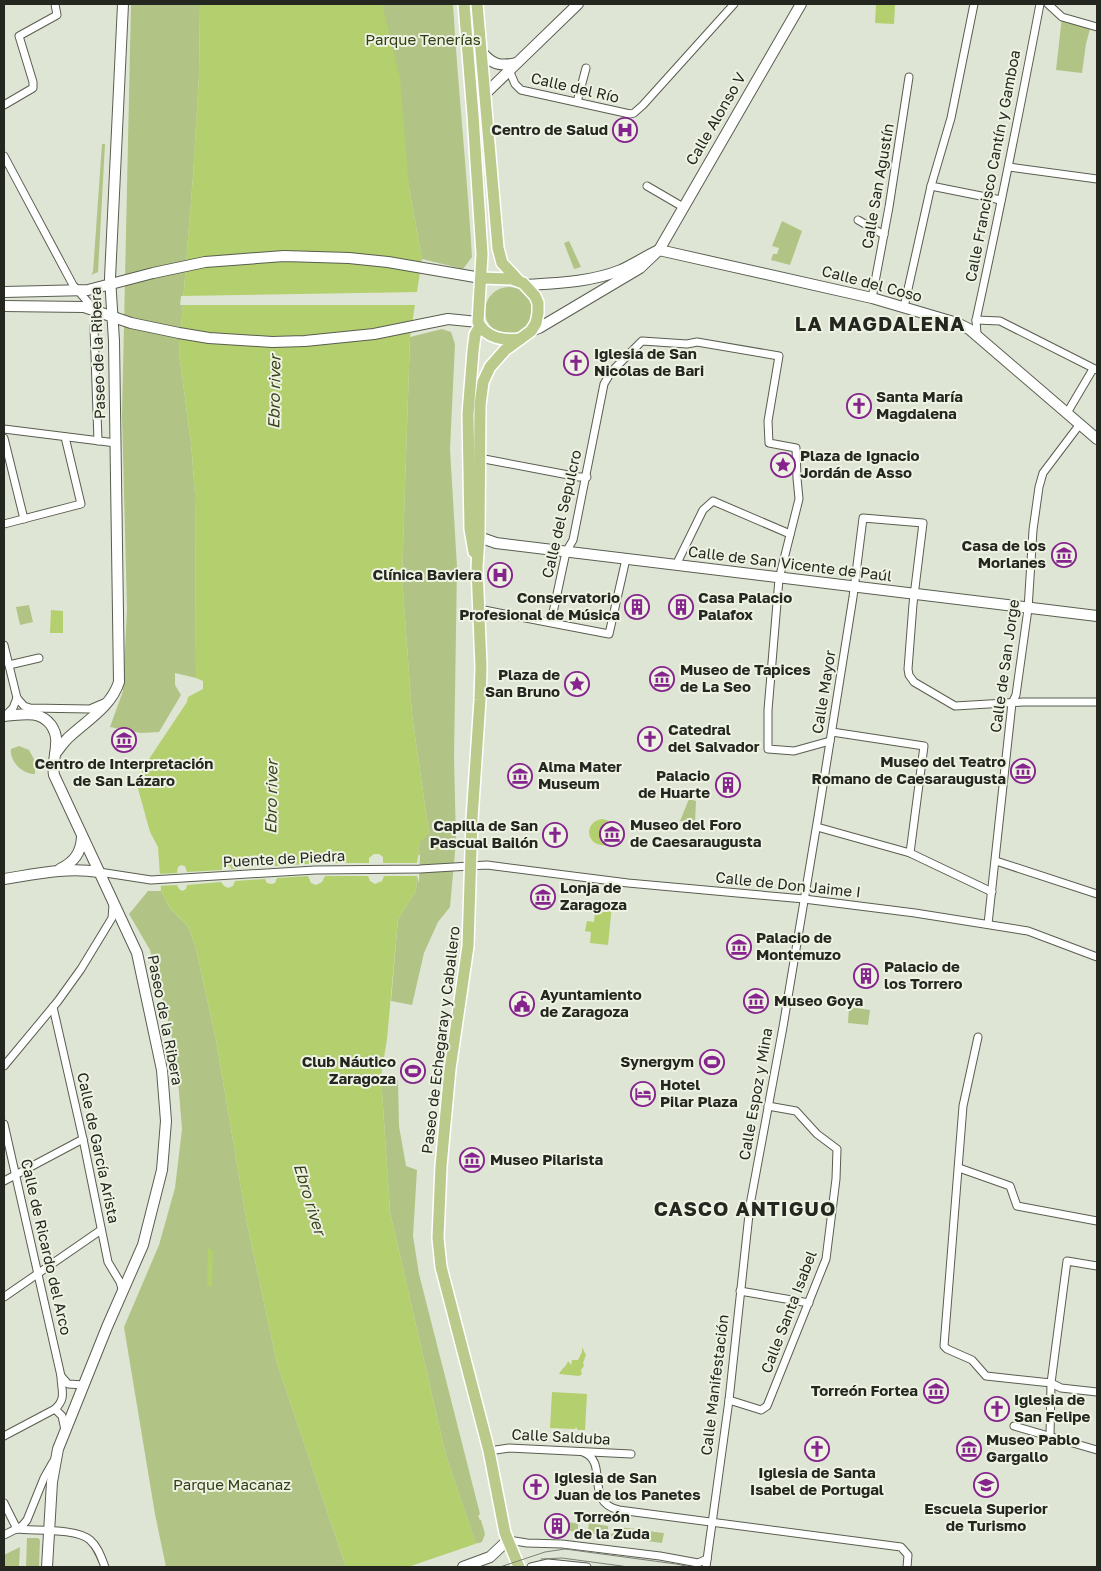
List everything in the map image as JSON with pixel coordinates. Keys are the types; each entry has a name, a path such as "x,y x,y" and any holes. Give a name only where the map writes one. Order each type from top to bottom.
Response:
{"main road":[{"name":"Paseo de la Ribera","path":"47,1567 52,1482 56,1457 65,1430 143,1245 162,1170 166,1121 162,1070 134,945 54,775 53,762 55,755 68,738 95,716 115,693 119,682 116,442 113,316 110,285 123,4"},
{"path":"464,4 474,115 482,254 479,324"},
{"path":"477,4 498,248 502,263 535,296 538,303 536,322 531,331"},
{"path":"474,115 478,104 485,94 578,4"},
{"name":"Calle Alonso V","path":"658,250 802,4"},
{"path":"481,52 496,65 513,66"},
{"path":"4,292 78,291 205,262 284,256 380,261 448,274 522,282 571,282 601,276 622,269 658,250"},
{"path":"4,306 72,306 94,310 131,323 209,338 272,342 305,341 374,334 448,319 479,324 493,336 508,340 520,340 531,331 640,268 658,250"},
{"name":"Calle del Coso","path":"658,250 872,298 957,323 977,334 1097,439"},
{"name":"Paseo de Echegaray y Caballero","path":"479,324 475,335 468,402 470,517 477,567 479,609 480,700 472,819 468,946 449,1078 441,1166 438,1238 444,1277 489,1451 501,1517 519,1567"},
{"name":"Paseo de Echegaray y Caballero","path":"477,567 480,537 478,458 483,382 495,361 520,340"},
{"path":"470,517 474,529 480,537"},
{"name":"Calle de San Vicente de Paúl","path":"480,537 496,543 566,552 1097,616"},
{"path":"4,716 34,714 47,721 52,726 56,736 55,755"},
{"path":"57,870 65,867 76,858 82,837"},
{"path":"4,879 57,870 77,869 99,872"},
{"path":"463,1567 494,1555 508,1540"}],"street":[{"path":"4,105 30,90 33,86 20,36 56,15 55,4"},
{"name":"Calle del Río","path":"513,66 515,84 521,90 630,114 634,113 643,106 734,4"},
{"path":"904,307 931,186 951,118 974,4"},
{"name":"Calle Francisco Cantín y Gamboa","path":"977,334 976,320 1009,167 1040,4"},
{"path":"1048,4 1062,18 1097,27"},
{"path":"577,102 586,68"},
{"name":"Calle San Agustín","path":"872,298 905,115 909,77"},
{"path":"4,156 73,285 94,310"},
{"path":"1009,167 1097,178"},
{"path":"647,186 683,207"},
{"path":"931,186 1001,200"},
{"path":"858,220 884,235"},
{"path":"976,320 1000,321 1095,369 1067,413"},
{"path":"94,327 98,440"},
{"name":"Calle del Sepulcro","path":"551,622 566,552 573,540 604,384 611,372 642,341 685,344 693,342 779,356 768,421 769,443 796,448 799,499 790,534"},
{"name":"Calle de San Jorge","path":"988,924 1012,703 1016,695 1028,609 1033,530 1039,487 1043,473 1080,424"},
{"path":"4,429 116,442"},
{"path":"4,524 81,504 65,437"},
{"path":"4,438 24,518"},
{"path":"478,458 587,477"},
{"path":"676,565 703,510 713,501 790,534 779,579 768,710 768,749 794,751 830,741"},
{"name":"Calle Mayor","path":"804,899 832,732 863,518 923,523 915,595"},
{"path":"479,609 609,634 626,559"},
{"path":"915,595 909,660 909,674 914,682 955,706 1097,702"},
{"path":"4,645 17,698 24,706 30,708 81,709 96,707 110,699"},
{"path":"9,665 39,658"},
{"path":"4,716 13,708 17,698"},
{"path":"832,732 924,746 910,853"},
{"path":"817,827 910,853 992,892"},
{"path":"996,860 1097,894"},
{"name":"Calle de Don Jaime I","path":"471,866 487,865 622,883 804,899 988,924 1028,931 1097,957"},
{"name":"Puente de Piedra","path":"99,872 150,880 315,870 420,869 471,866"},
{"path":"4,1066 53,1007 103,935 112,918 112,899"},
{"name":"Calle Espoz y Mina","path":"750,1205 804,899"},
{"name":"Calle de García Arista","path":"53,1007 108,1262 120,1282 123,1292"},
{"path":"978,1037 963,1106 943,1343 946,1348 972,1360 986,1376 1051,1383 1061,1388 1097,1392"},
{"name":"Calle Santa Isabel","path":"729,1400 761,1410 767,1406 826,1258 832,1220 838,1153 835,1147 817,1134 796,1111 768,1106"},
{"name":"Calle de Ricardo del Arco","path":"4,1124 60,1376 62,1400 55,1409"},
{"path":"4,1181 83,1139"},
{"path":"959,1168 1007,1185 1012,1190 1017,1206 1097,1221"},
{"name":"Calle Manifestación","path":"706,1567 729,1400 750,1205"},
{"path":"4,1297 102,1230"},
{"path":"1050,1436 1051,1383 1067,1261 1097,1266"},
{"path":"740,1291 809,1303"},
{"path":"60,1376 68,1384 84,1385"},
{"path":"4,1436 55,1409 62,1416 65,1430"},
{"path":"1014,1426 1097,1450"},
{"name":"Calle Salduba","path":"489,1451 509,1448 632,1454"},
{"path":"583,1452 593,1459 598,1492 609,1507 619,1510 901,1547 908,1555 907,1567"},
{"path":"4,1535 17,1529 27,1520 44,1478 56,1457"},
{"path":"4,1503 17,1529"},
{"path":"17,1529 70,1533 86,1537 96,1548 105,1567"},
{"path":"508,1540 527,1543 562,1544 698,1562 706,1559"},
{"path":"531,1567 548,1563 588,1567"}],"green space":[{"path":"131,4 200,4 199,76 193,176 179,353 191,443 195,493 196,678 175,673 175,685 181,695 159,732 141,733 110,727 123,691 127,609 122,416"},
{"name":"Parque Tenerías","path":"382,4 453,4 472,257 463,269 422,259 409,188"},
{"path":"1062,17 1091,25 1082,73 1056,70"},
{"path":"102,144 105,144 98,272 91,275 93,272"},
{"path":"782,221 802,231 790,265 771,260 773,254 777,254 779,248 772,246"},
{"path":"569,241 581,267 574,269 564,243"},
{"path":"504,287 514,287 526,294 533,306 533,316 526,328 514,335 504,335 496,331 489,324 485,316 485,306 489,298 496,291"},
{"path":"442,329 451,332 455,344 450,449 457,567 454,757 456,841 450,907 438,922 424,953 412,1005 391,1001 398,919 416,891 419,842 429,833 412,715 402,577 410,337"},
{"path":"29,605 33,622 20,625 16,607"},
{"path":"19,746 29,750 35,761 35,774 22,770 12,758 11,749"},
{"path":"689,799 696,801 695,824 680,821"},
{"name":"Parque Macanaz","path":"148,891 161,891 170,908 188,926 196,948 216,1040 247,1223 277,1363 346,1567 166,1567 155,1514 124,1327 159,1245 175,1188 182,1129 177,1068 170,1028 150,950 129,914"},
{"path":"849,1007 870,1010 868,1025 848,1023"},
{"path":"381,1076 398,1080 399,1126 406,1166 417,1170 413,1236 419,1274 480,1514 478,1516 485,1534 482,1542 476,1544 446,1456 390,1212"},
{"path":"562,1522 578,1523 578,1529 583,1532 588,1529 589,1523 608,1526 608,1531 611,1534 616,1532 617,1527 636,1529 637,1535 641,1538 645,1536 647,1531 664,1533 662,1543 562,1530"},
{"path":"27,1538 38,1538 40,1540 39,1567 26,1567"},
{"path":"20,1547 19,1567 4,1567 4,1555"}],"water":[{"name":"Ebro river","path":"200,4 382,4 400,78 409,188 422,259 410,337 402,577 412,715 429,833 419,843 416,891 398,919 387,1039 381,1076 390,1212 446,1456 484,1567 346,1567 277,1363 247,1223 216,1040 196,948 188,926 170,908 161,891 158,847 150,832 137,785 145,765 187,702 188,697 203,689 203,681 196,678 195,493 191,443 179,353 193,176 199,76"},
{"path":"876,4 895,5 894,24 875,23"},
{"path":"51,610 63,611 63,633 50,633"},
{"path":"603,819 609,821 601,832 607,845 600,845 595,842 589,834 592,824"},
{"path":"609,904 612,905 608,945 590,943 591,932 585,931 587,921 594,922 595,911 608,912"},
{"path":"208,1248 213,1251 212,1287 207,1285"},
{"path":"582,1347 586,1355 583,1363 584,1366 581,1370 582,1374 579,1376 559,1374 568,1361 571,1365 572,1360 578,1360"},
{"path":"552,1392 587,1394 585,1430 578,1430 576,1427 575,1429 550,1428"}],"pier":[{"path":"419,292 417,305 180,305 181,296"},
{"path":"374,854 379,854 383,857 383,863 417,863 420,854 419,883 417,876 384,876 382,881 375,884 370,881 368,876 325,876 322,882 316,885 311,883 308,876 277,878 275,883 272,884 267,883 265,879 235,881 233,886 228,888 221,882 187,885 186,889 182,891 177,885 158,886 157,874 177,873 178,867 181,865 185,866 187,872 222,870 222,867 230,866 231,869 265,866 265,861 269,859 273,860 275,866 369,863 369,858"},
{"path":"478,1543 486,1567 408,1567"}],"tram line":[{"path":"500,1567 545,1552 565,1549 691,1567"},
{"path":"541,1559 562,1558 629,1567"}],"place":[{"name":"Centro de Salud","path":"625,130"},
{"name":"Iglesia de San Nicolas de Bari","path":"576,363"},
{"name":"Santa María Magdalena","path":"859,406"},
{"name":"Plaza de Ignacio Jordán de Asso","path":"783,465"},
{"name":"Casa de los Morlanes","path":"1064,555"},
{"name":"Clínica Baviera","path":"500,575"},
{"name":"Conservatorio Profesional de Música","path":"637,607"},
{"name":"Casa Palacio Palafox","path":"681,607"},
{"name":"Museo de Tapices de La Seo","path":"662,679"},
{"name":"Plaza de San Bruno","path":"577,684"},
{"name":"Catedral del Salvador","path":"650,739"},
{"name":"Centro de Interpretación de San Lázaro","path":"124,740"},
{"name":"Museo del Teatro Romano de Caesaraugusta","path":"1023,771"},
{"name":"Alma Mater Museum","path":"520,776"},
{"name":"Palacio de Huarte","path":"728,785"},
{"name":"Museo del Foro de Caesaraugusta","path":"612,834"},
{"name":"Capilla de San Pascual Bailón","path":"555,835"},
{"name":"Lonja de Zaragoza","path":"543,897"},
{"name":"Palacio de Montemuzo","path":"739,947"},
{"name":"Palacio de los Torrero","path":"866,976"},
{"name":"Museo Goya","path":"756,1001"},
{"name":"Ayuntamiento de Zaragoza","path":"522,1004"},
{"name":"Synergym","path":"712,1062"},
{"name":"Club Náutico Zaragoza","path":"413,1071"},
{"name":"Hotel Pilar Plaza","path":"643,1094"},
{"name":"Museo Pilarista","path":"472,1160"},
{"name":"Torreón Fortea","path":"936,1391"},
{"name":"Iglesia de San Felipe","path":"997,1409"},
{"name":"Iglesia de Santa Isabel de Portugal","path":"817,1449"},
{"name":"Museo Pablo Gargallo","path":"969,1449"},
{"name":"Escuela Superior de Turismo","path":"986,1485"},
{"name":"Iglesia de San Juan de los Panetes","path":"536,1487"},
{"name":"Torreón de la Zuda","path":"557,1526"}],"district":[{"name":"LA MAGDALENA","path":"880,324"},
{"name":"CASCO ANTIGUO","path":"745,1209"}]}
